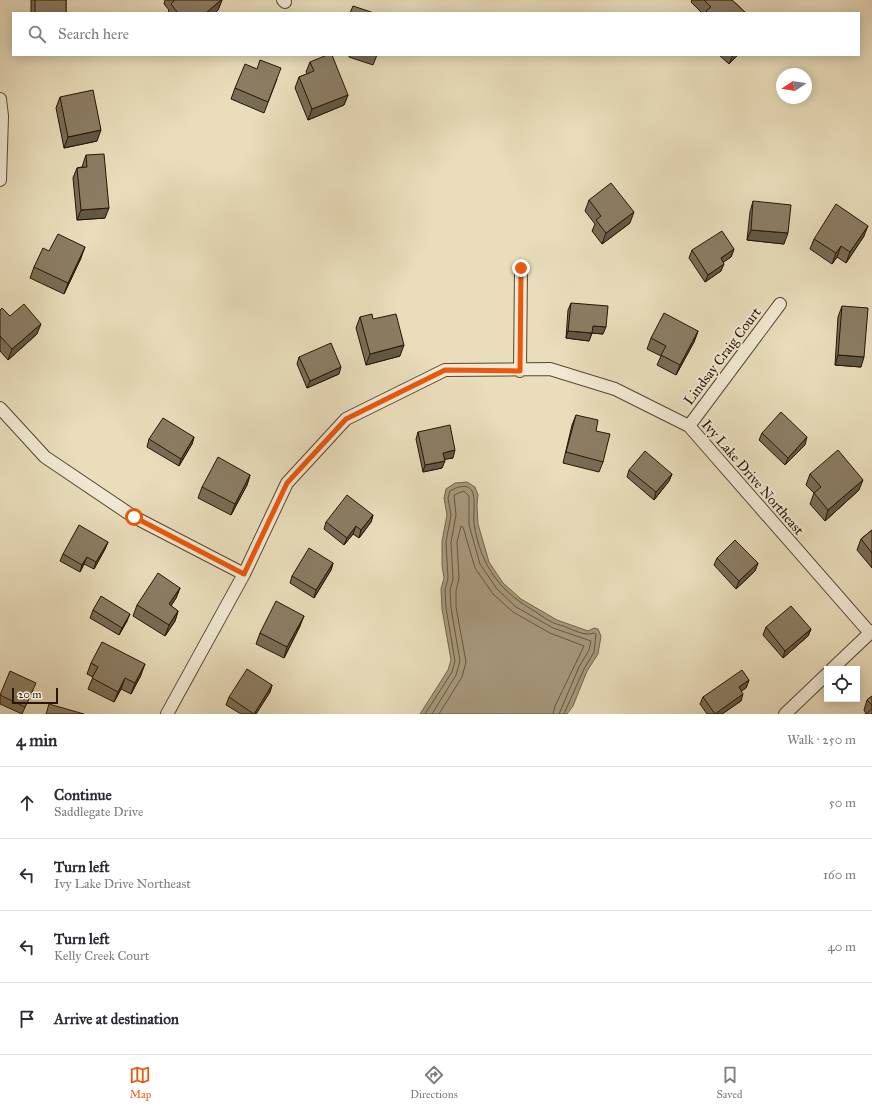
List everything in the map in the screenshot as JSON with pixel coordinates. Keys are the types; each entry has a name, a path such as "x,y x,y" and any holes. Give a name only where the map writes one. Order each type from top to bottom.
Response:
{"street":[{"path":"0,98 2,116 0,180"},
{"path":"520,371 521,268"},
{"name":"Lindsay Craig Court","path":"689,426 780,304"},
{"name":"Ivy Lake Drive Northeast","path":"166,714 244,574 287,483 346,419 445,370 550,370 615,389 689,426 871,632"},
{"path":"0,408 45,457 134,517 244,574"},
{"path":"835,666 871,632"},
{"path":"785,714 824,677"}],"water":[{"path":"467,482 475,487 478,495 478,524 489,562 503,583 521,599 557,620 588,631 594,628 598,629 601,636 598,654 587,671 573,706 567,714 420,714 448,670 451,660 442,609 441,589 444,578 442,565 442,541 447,515 444,498 446,489 455,483"}],"building":[{"path":"35,0 66,0 66,12 35,12"},
{"path":"173,0 221,0 207,12 177,12 171,4 174,1"},
{"path":"704,0 732,0 745,12 706,11 711,7"},
{"path":"353,6 371,12 350,12"},
{"path":"325,56 332,56 348,95 312,109 299,77 314,71 310,62"},
{"path":"260,60 281,68 268,102 235,88 245,64 257,69"},
{"path":"93,90 101,130 68,137 60,97"},
{"path":"104,154 109,208 81,210 77,168 87,167 86,155"},
{"path":"611,183 634,212 606,233 596,220 601,216 589,200"},
{"path":"753,201 791,205 788,233 751,230"},
{"path":"836,204 868,226 850,252 841,246 836,253 814,239"},
{"path":"722,231 734,249 721,258 724,264 708,275 692,250"},
{"path":"58,234 85,247 68,283 34,267 43,248 49,251"},
{"path":"571,303 608,306 606,327 593,326 592,333 568,331"},
{"path":"24,304 41,324 12,349 0,336 0,310 2,308 10,316"},
{"path":"842,306 868,308 864,357 838,355"},
{"path":"664,313 698,331 680,365 661,355 666,346 651,338"},
{"path":"372,314 373,319 396,314 404,345 370,354 360,317"},
{"path":"331,343 341,367 310,381 299,357"},
{"path":"781,412 807,437 788,458 762,433"},
{"path":"576,415 598,420 596,431 610,434 603,462 566,452"},
{"path":"163,418 194,437 181,459 149,439"},
{"path":"450,425 455,450 443,453 445,461 425,465 418,432"},
{"path":"838,450 863,480 828,510 814,493 821,487 810,474"},
{"path":"645,451 672,474 656,492 629,470"},
{"path":"218,457 250,475 235,504 202,487"},
{"path":"347,495 373,515 361,530 356,526 347,538 326,522"},
{"path":"79,525 108,542 96,562 87,557 82,565 63,554"},
{"path":"872,530 872,553 861,539"},
{"path":"735,540 758,563 739,581 717,558"},
{"path":"309,548 333,563 316,590 292,576"},
{"path":"158,573 180,588 169,604 178,611 169,625 137,605"},
{"path":"101,596 130,614 122,628 93,610"},
{"path":"276,601 304,616 287,647 260,633"},
{"path":"791,606 811,629 785,651 766,627"},
{"path":"102,642 145,664 135,683 125,678 118,692 92,678 98,667 91,663"},
{"path":"247,669 272,685 254,714 229,697"},
{"path":"742,670 749,680 739,687 743,694 715,714 703,697"},
{"path":"10,671 36,683 25,707 0,695"},
{"path":"872,696 872,705 867,700"},
{"path":"49,704 84,714 46,714"},
{"path":"872,709 872,714 866,714"}],"route":[{"path":"134,517 244,574 287,483 346,419 445,370 520,371 521,268"}]}
